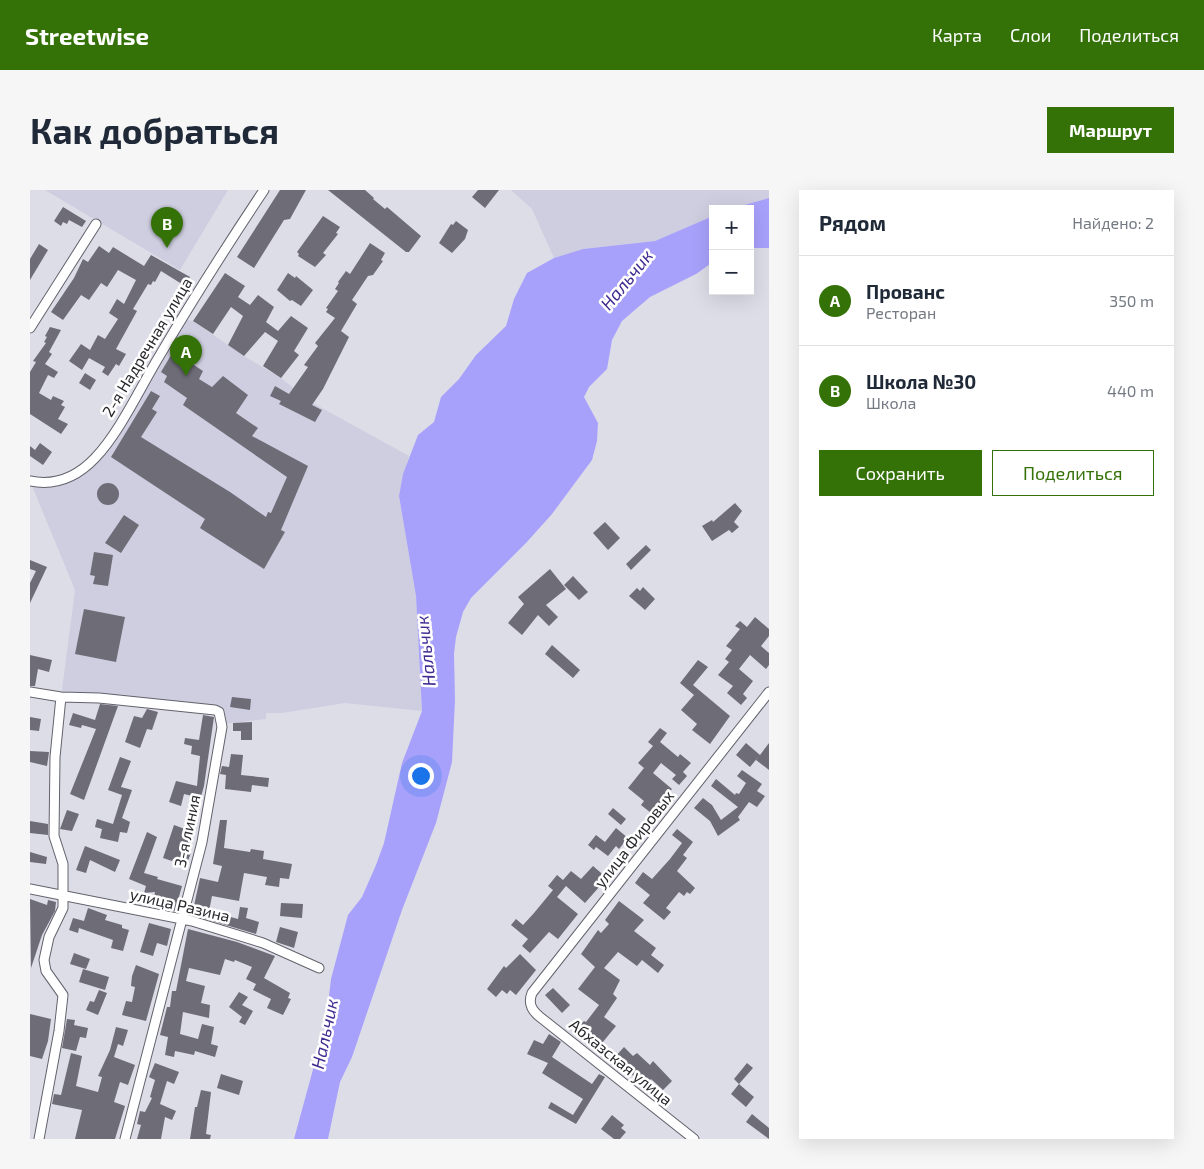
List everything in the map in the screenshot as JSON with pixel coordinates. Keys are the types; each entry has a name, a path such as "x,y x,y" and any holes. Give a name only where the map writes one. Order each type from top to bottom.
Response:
{"street":[{"name":"2-я Надречная улица","path":"30,481 55,483 79,472 95,458 111,436 193,299 264,190"},
{"path":"30,328 96,224"},
{"name":"3-я линия","path":"30,692 62,697 99,698 220,712 222,727 202,842 125,1139"},
{"name":"улица Фировых","path":"531,1007 529,1002 532,993 769,692"},
{"path":"39,1139 59,1031 62,995 46,971 44,960 49,937 63,908 63,864 54,836 55,756 62,697"},
{"name":"улица Разина","path":"30,889 182,919 263,942 319,968"},
{"name":"Абхазская улица","path":"531,1007 540,1017 694,1139"}],"shaded area":[{"path":"45,190 228,190 180,270"},
{"path":"511,190 769,190 769,198 744,205 709,205 709,218 655,241 583,249 554,258 532,209"},
{"path":"181,319 193,321 244,356 281,378 311,402 409,456 399,496 416,596 422,711 345,703 282,713 266,713 266,719 222,724 220,712 61,697 75,590 30,481 55,483 95,458"}],"water":[{"path":"769,198 769,248 754,248 754,205 744,205"},
{"name":"Нальчик","path":"709,218 709,265 696,274 650,297 622,321 612,340 607,369 589,387 584,397 598,423 597,441 592,460 552,514 471,598 463,612 456,637 454,654 455,700 452,762 436,823 402,910 352,1057 340,1082 328,1139 294,1139 326,1022 331,979 348,915 362,897 384,843 402,763 422,711 416,596 399,496 403,474 418,435 434,422 441,397 459,379 476,355 506,326 514,299 527,273 554,258 583,249 655,241"}],"building":[{"path":"280,190 306,190 290,219 284,220 254,268 237,257"},
{"path":"328,190 365,190 385,209 387,207 421,236 409,252 406,252"},
{"path":"478,190 499,190 485,208 472,197"},
{"path":"63,207 86,221 82,227 69,220 67,224 63,222 61,226 54,221"},
{"path":"323,216 340,227 336,233 338,234 323,253 326,255 315,267 298,256 297,252"},
{"path":"456,221 468,230 465,239 452,253 439,243 451,224 453,225"},
{"path":"370,243 385,253 381,260 383,261 373,275 368,276 352,300 357,304 341,331 349,337 323,389 312,405 322,410 315,422 279,404 281,401 270,396 275,386 289,394 308,367 304,365 318,346 315,343 335,318 326,312 328,309 326,308 338,291 335,289 338,282 346,271 350,274"},
{"path":"39,244 48,250 30,280 30,259"},
{"path":"99,246 109,253 113,247 144,266 151,255 190,277 185,286 161,271 155,282 153,281 151,285 148,284 133,309 137,311 116,349 126,354 119,366 116,364 108,376 102,372 105,367 89,358 82,370 69,361 81,344 90,350 98,335 105,339 118,319 109,313 117,299 124,304 136,280 118,270 107,287 101,283 89,300 81,295 63,320 51,312 74,278 83,259 88,262"},
{"path":"225,273 245,286 238,297 250,305 258,295 274,307 266,322 278,331 291,316 308,328 294,351 299,355 281,378 263,366 278,341 265,332 244,356 228,345 243,316 231,307 213,334 193,321"},
{"path":"288,273 295,278 296,276 313,290 301,306 292,300 290,301 277,290"},
{"path":"50,327 61,330 49,352 52,354 45,364 58,372 54,378 48,375 39,393 51,400 53,396 64,401 61,405 65,407 58,419 68,424 61,434 30,414 30,372 36,362 33,361 46,343 44,342 47,337 45,336"},
{"path":"180,340 196,348 188,361 203,371 199,379 212,387 223,376 248,395 236,413 258,428 252,436 308,466 281,530 285,532 264,569 200,528 205,519 111,457 151,391 160,396 152,409 157,412 141,437 230,492 266,517 268,512 271,513 287,477 183,405 187,398 164,382 167,376 161,372"},
{"path":"85,373 96,380 90,390 79,383"},
{"path":"40,443 52,452 43,465 30,456 30,446 35,450"},
{"path":"108,483 116,486 119,494 116,502 108,505 100,502 97,494 100,486"},
{"path":"735,503 742,511 734,522 739,527 732,533 729,530 712,541 702,526 712,520 713,522"},
{"path":"124,515 139,525 121,553 105,543"},
{"path":"605,522 620,538 608,550 593,533"},
{"path":"646,545 651,550 631,570 626,564"},
{"path":"94,552 113,555 108,586 93,584 95,576 90,575"},
{"path":"30,560 47,567 30,603 30,583 36,571 30,569"},
{"path":"550,569 566,589 546,605 558,617 549,626 538,615 522,635 508,623 524,604 518,597"},
{"path":"573,576 588,592 579,600 564,585"},
{"path":"643,587 655,599 645,610 629,596 637,588 640,591"},
{"path":"84,609 125,617 116,662 75,654"},
{"path":"755,617 769,629 769,636 761,646 769,653 769,665 766,669 750,655 739,669 753,681 743,694 747,698 741,705 727,693 733,686 718,675 729,662 725,659 732,650 726,646 740,629 735,626 740,621 747,627"},
{"path":"552,645 580,670 573,678 545,654"},
{"path":"30,655 52,660 49,672 38,669 35,686 30,686"},
{"path":"698,660 708,667 693,685 730,716 710,744 692,730 697,724 681,710 694,695 680,683"},
{"path":"232,697 251,699 250,710 230,707"},
{"path":"100,704 118,706 84,800 70,794 96,729 82,725 81,728 69,725 73,713 95,720"},
{"path":"147,709 158,712 152,730 147,729 140,748 125,742 134,716 142,718"},
{"path":"203,715 214,717 204,786 199,804 195,803 196,797 184,794 181,806 169,802 176,781 197,786 200,756 191,754 192,746 184,744 185,738 199,740"},
{"path":"30,717 41,719 39,731 30,730"},
{"path":"252,722 252,740 241,740 241,731 233,731 233,723"},
{"path":"660,728 667,733 660,742 678,757 680,754 691,763 683,772 687,776 679,785 672,779 676,775 661,763 653,773 672,789 651,813 641,805 644,801 628,788 644,768 638,763 653,746 648,742"},
{"path":"746,743 760,755 769,743 769,770 756,760 759,756 750,767 736,755"},
{"path":"30,751 49,752 47,766 30,762"},
{"path":"231,754 243,755 241,775 269,778 268,787 252,785 251,792 225,789 226,775 220,774 222,766 229,767"},
{"path":"120,757 131,761 121,787 132,790 122,818 130,822 127,833 120,832 118,842 100,838 102,829 95,827 97,819 113,824 122,795 108,790"},
{"path":"742,770 762,784 757,791 765,796 757,807 749,802 738,817 740,820 718,836 710,821 694,808 703,798 712,805 721,820 738,807 711,786 716,779 735,795 736,793 739,794 746,783 737,776"},
{"path":"613,808 626,819 621,825 608,814"},
{"path":"67,810 79,814 72,831 60,829"},
{"path":"220,820 227,820 224,848 250,852 251,849 264,851 263,859 292,864 289,879 280,878 279,887 265,885 267,877 244,873 239,901 212,896 209,911 238,919 240,907 248,908 246,918 259,922 256,934 192,915 200,878 218,882 222,866 213,864"},
{"path":"30,821 48,824 48,835 30,833"},
{"path":"174,825 193,832 187,852 191,853 187,863 163,858"},
{"path":"616,828 628,838 619,849 616,846 608,856 596,847 594,850 588,845 596,835 605,842"},
{"path":"677,829 693,842 683,855 687,858 677,871 695,888 690,894 687,892 684,896 679,892 666,908 671,912 664,920 643,903 650,895 635,883 643,872 652,879 670,859 682,843 672,835"},
{"path":"147,832 157,837 144,873 182,886 175,911 152,907 155,892 144,893 146,886 129,879"},
{"path":"85,846 120,860 115,872 90,860 86,873 76,870"},
{"path":"30,852 47,857 46,864 30,862"},
{"path":"593,866 607,878 585,903 566,886 557,897 578,914 558,939 549,932 530,953 522,946 528,939 511,925 516,919 523,925 553,890 548,886 557,875 563,880 571,871 581,879"},
{"path":"30,899 47,905 48,900 56,902 55,911 42,935 31,968"},
{"path":"619,901 644,920 634,931 656,948 651,955 664,965 658,973 642,960 637,966 618,952 604,968 620,980 613,994 617,998 604,1017 616,1026 598,1048 576,1030 584,1021 586,1022 599,1005 578,989 595,967 581,954 598,930 601,933 609,924 605,920"},
{"path":"281,903 303,904 302,918 280,916"},
{"path":"88,908 107,915 105,920 122,925 122,928 129,930 123,951 111,948 113,940 79,928 78,933 69,930 73,918 84,921"},
{"path":"149,923 171,929 167,946 157,943 153,956 140,952"},
{"path":"280,927 298,932 294,948 276,942"},
{"path":"188,929 237,942 275,956 264,978 290,993 288,998 291,999 283,1015 267,1008 271,999 253,990 256,984 246,979 252,967 235,960 234,962 225,959 220,975 189,968 186,981 205,986 201,1003 210,1005 209,1018 183,1012 180,1034 198,1039 202,1024 214,1027 211,1044 218,1046 215,1057 195,1051 194,1055 175,1051 174,1057 165,1055 168,1037 160,1035 167,1007 170,1007 172,991 176,991"},
{"path":"74,953 90,959 86,969 70,964"},
{"path":"520,954 536,970 516,995 510,990 507,994 502,990 496,997 487,989 504,966 506,968"},
{"path":"136,965 159,974 146,1021 122,1015 126,1001 132,1002 135,987 131,986 132,976"},
{"path":"83,969 109,977 105,990 79,982"},
{"path":"553,988 570,1005 562,1013 545,995"},
{"path":"99,990 107,993 98,1015 86,1010 90,1001 94,1002"},
{"path":"239,992 248,997 242,1005 253,1011 245,1025 239,1022 242,1017 229,1007"},
{"path":"30,1014 51,1019 48,1041 42,1059 30,1056"},
{"path":"67,1019 75,1020 74,1025 88,1028 86,1038 80,1037 76,1051 62,1048"},
{"path":"116,1027 128,1030 123,1046 118,1044 114,1057 135,1065 128,1085 120,1082 114,1102 125,1106 115,1139 75,1139 82,1110 52,1104 54,1094 61,1095 71,1053 82,1056 76,1086 98,1092 102,1077 98,1076 110,1050"},
{"path":"549,1034 561,1042 552,1057 592,1084 599,1074 605,1077 576,1124 548,1108 551,1102 573,1115 583,1099 542,1073 548,1063 527,1054 534,1040 543,1044"},
{"path":"624,1047 633,1056 637,1053 650,1065 653,1061 672,1081 663,1090 651,1079 645,1086 623,1067 625,1065 615,1057"},
{"path":"155,1063 179,1072 174,1084 167,1081 160,1104 176,1111 172,1120 165,1117 161,1139 137,1139 141,1125 137,1124 140,1111 145,1112 152,1098 150,1097 155,1080 149,1077"},
{"path":"747,1063 753,1068 739,1084 734,1079"},
{"path":"221,1074 243,1081 239,1095 217,1088"},
{"path":"739,1084 754,1097 746,1107 731,1094"},
{"path":"201,1090 211,1092 206,1134 211,1135 210,1139 190,1139 195,1107 197,1107"},
{"path":"752,1114 769,1128 769,1139 746,1122"},
{"path":"612,1115 624,1125 621,1128 626,1132 620,1139 614,1139 601,1129"}],"place":[{"name":"Школа №30","path":"167,248"},
{"name":"Прованс","path":"186,376"}]}
